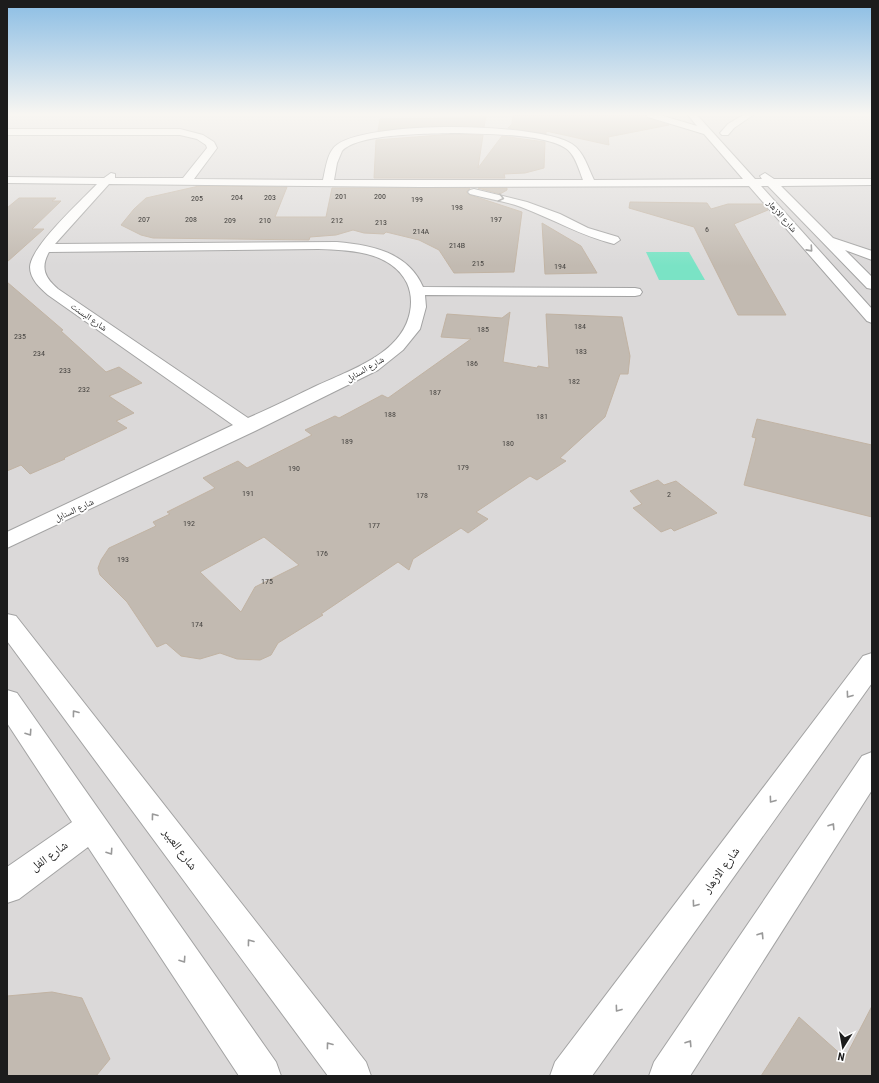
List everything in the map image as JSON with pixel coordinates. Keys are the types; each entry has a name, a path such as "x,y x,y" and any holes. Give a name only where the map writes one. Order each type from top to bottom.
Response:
{"street":[{"path":"188,179 198,166"},
{"path":"329,180 333,166"},
{"path":"582,166 589,180"},
{"name":"شارع الازهار","path":"731,166 749,180 872,318"},
{"name":"شارع الازهار","path":"756,166 872,285"},
{"path":"703,177 716,173"},
{"path":"7,176 329,180 749,180 872,176"},
{"path":"329,180 421,184 703,177 749,180"},
{"path":"7,180 108,178"},
{"name":"شارع البسنت","path":"108,178 44,248 37,260 36,271 42,282 47,287 248,427"},
{"path":"769,179 819,182 872,182"},
{"path":"784,195 819,182"},
{"path":"421,184 471,192 520,203 556,217 584,231 614,240"},
{"path":"825,237 872,256"},
{"path":"44,248 339,246 377,253 392,259 404,267 411,276 419,292 635,292"},
{"name":"شارع السنابل","path":"7,542 347,380 372,366 392,352 406,338 415,323 419,292"},
{"name":"شارع العبير","path":"7,623 352,1076"},
{"name":"شارع الازهار","path":"569,1076 872,663"},
{"path":"7,701 262,1076"},
{"path":"668,1076 872,765"},
{"name":"شارع الفل","path":"7,887 92,826"}],"shaded area":[{"path":"7,166 872,166 872,1076 7,1076"}],"green space":[{"path":"646,252 689,252 705,280 659,280"}],"building":[{"path":"375,166 478,166 478,168 480,166 544,166 544,168 525,173 504,174 505,178 374,178"},
{"path":"199,186 287,187 275,217 326,217 332,188 470,188 466,192 470,195 522,212 514,272 454,273 439,250 419,240 386,232 384,234 364,233 353,230 336,235 310,237 309,240 153,238 141,235 121,225 134,209 146,198"},
{"path":"478,188 507,188 507,190 500,194"},
{"path":"19,198 56,198 52,201 61,201 32,229 44,229 7,262 7,208"},
{"path":"630,202 707,203 711,209 728,204 763,204 768,210 734,224 786,315 738,315 694,227 629,208"},
{"path":"542,223 581,246 597,273 545,274"},
{"path":"7,282 63,330 61,331 106,372 119,367 142,383 109,396 134,413 116,421 127,428 64,458 65,459 30,474 21,465 7,471"},
{"path":"510,312 503,362 537,368 538,366 549,368 546,314 622,317 630,356 628,374 620,374 605,417 560,458 566,461 537,480 530,476 476,512 488,519 468,533 461,528 413,559 409,570 398,562 321,614 323,615 278,643 271,655 260,660 237,659 220,653 200,659 181,656 166,643 157,647 127,602 100,575 98,568 101,560 109,548 156,526 153,522 170,514 167,512 215,488 203,478 238,461 247,468 312,435 305,430 335,416 339,418 382,395 388,398 471,339 441,337 447,314 502,318","holes":["264,537 299,565 255,587 241,612 200,572"]},
{"path":"757,419 872,445 872,517 744,485 756,438 752,437"},
{"path":"658,480 664,485 676,481 717,513 674,531 671,528 661,532 633,508 642,504 630,491"},
{"path":"52,992 82,998 110,1059 96,1076 7,1076 7,996"},
{"path":"872,1006 872,1076 761,1076 799,1017 845,1058"}]}
